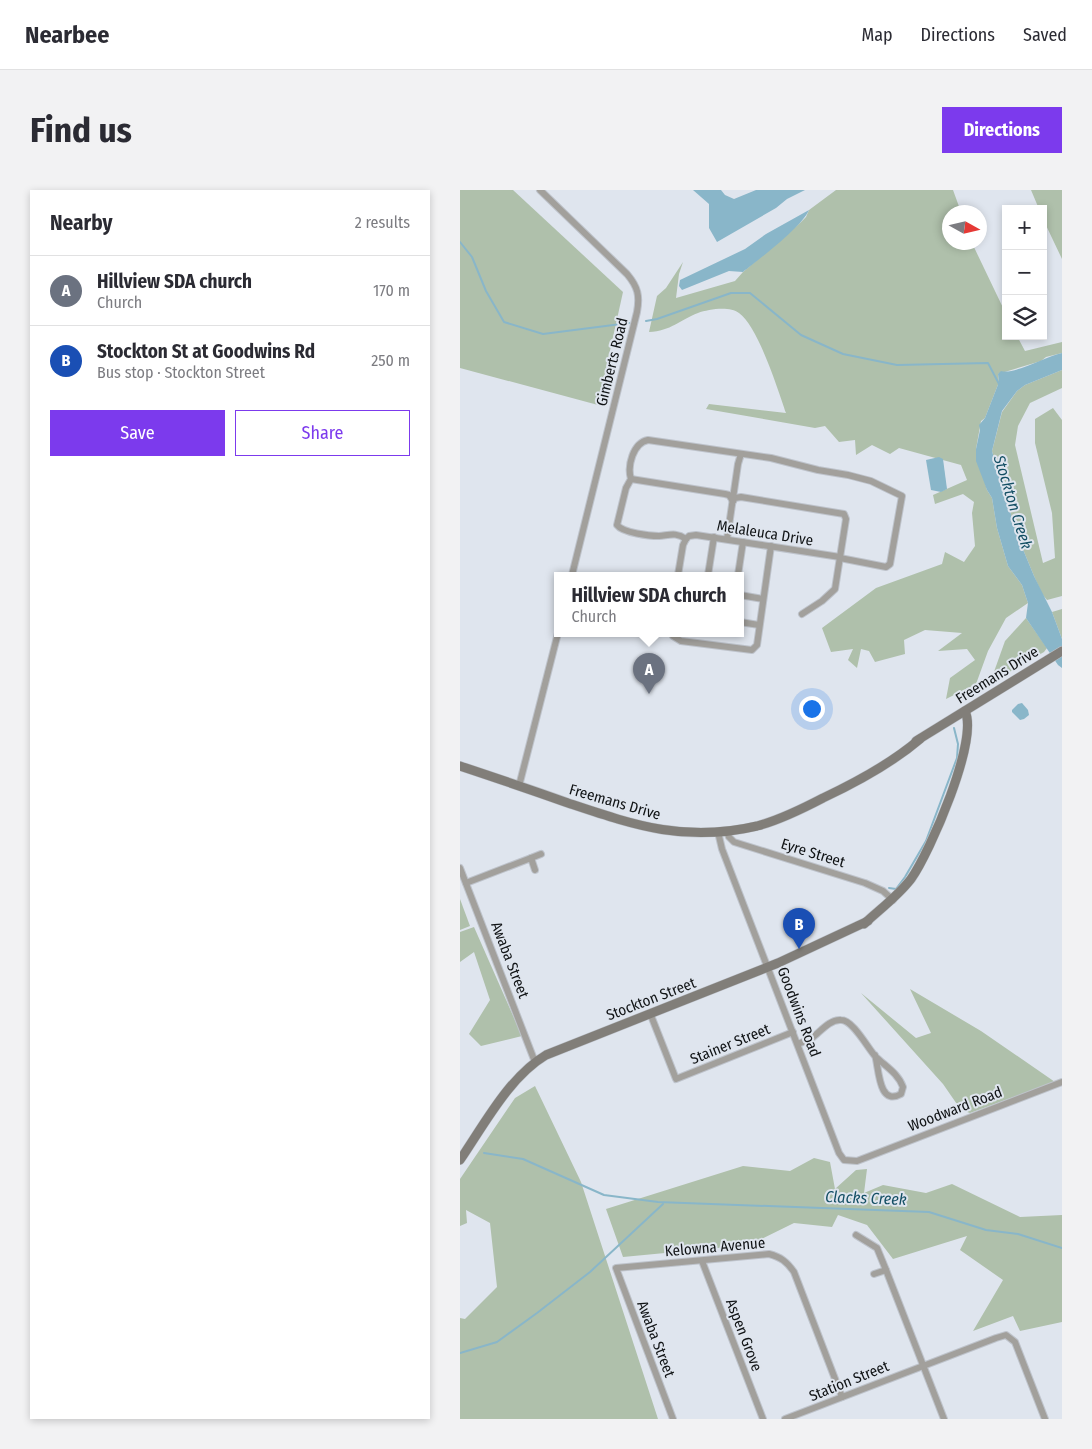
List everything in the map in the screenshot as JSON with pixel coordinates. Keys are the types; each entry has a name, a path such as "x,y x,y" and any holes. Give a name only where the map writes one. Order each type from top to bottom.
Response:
{"street":[{"name":"Gimberts Road","path":"540,190 627,274 639,293 637,312 573,572"},
{"path":"727,539 741,454 648,440 641,441 636,446 629,472 631,480 726,494 733,501"},
{"name":"Melaleuca Drive","path":"631,480 626,488 617,522 620,529 658,536 677,534 686,539 696,534 886,567 890,564 902,496 859,477 804,467 771,458 741,454"},
{"path":"733,501 735,498 741,497 844,514 846,519 834,589 822,601 802,614"},
{"path":"708,572 714,537"},
{"path":"678,572 683,545 686,539"},
{"path":"738,572 743,542"},
{"path":"675,637 681,641 749,651 755,648 771,546"},
{"path":"744,596 763,599"},
{"path":"744,623 760,625"},
{"path":"519,786 557,637"},
{"name":"Freemans Drive","path":"460,766 640,826 674,832 722,832 758,826 795,812 848,786 1062,651"},
{"name":"Stockton Street","path":"534,1062 650,1013 778,964 868,921 893,900 924,858 941,820 966,740 968,719 965,711"},
{"name":"Eyre Street","path":"722,832 734,842 865,883 883,891 893,900"},
{"name":"Goodwins Road","path":"722,832 722,849 839,1153 844,1160 857,1161"},
{"path":"466,883 541,854"},
{"path":"531,858 535,870"},
{"name":"Awaba Street","path":"460,868 534,1062"},
{"name":"Stainer Street","path":"650,1013 676,1079 793,1032"},
{"path":"798,1044 811,1039 833,1022 845,1021 854,1028 875,1055 891,1070 901,1083 903,1087 900,1094 891,1097 883,1090 878,1076 875,1055"},
{"path":"460,1160 508,1090 534,1062"},
{"name":"Woodward Road","path":"857,1161 1062,1082"},
{"path":"856,1235 878,1248 944,1419"},
{"name":"Kelowna Avenue","path":"616,1268 769,1254 779,1256 788,1263 794,1272 842,1397"},
{"name":"Aspen Grove","path":"702,1261 763,1419"},
{"name":"Awaba Street","path":"616,1268 673,1419"},
{"path":"874,1274 886,1270"},
{"name":"Station Street","path":"785,1419 922,1365 1006,1335 1015,1342 1045,1419"}],"green space":[{"path":"460,190 513,190 623,292 598,405 460,368"},
{"path":"836,190 953,190 958,205 942,205 942,250 975,250 1002,306 1002,340 1019,340 1025,351 1062,342 1062,353 998,374 999,382 985,418 981,421 976,449 987,490 992,498 997,528 1008,566 1022,585 1028,603 1006,618 988,651 976,684 946,699 950,678 975,660 967,649 938,651 962,633 925,630 904,640 905,654 875,662 869,651 861,649 857,668 848,660 853,649 831,652 822,628 876,588 942,564 945,552 964,562 975,546 972,513 974,502 963,494 935,504 933,495 967,480 961,465 899,448 890,454 872,445 856,455 855,440 839,442 825,426 815,428 706,409 709,404 786,413 760,344 746,320 735,311 730,309 713,309 692,316 663,330 649,332 657,296 666,288 683,262 679,274 676,298 735,281 800,223 806,217 809,210"},
{"path":"1031,190 1062,190 1062,259 1047,227 1047,205 1037,205"},
{"path":"1062,370 1062,388 1030,403 1018,426 1015,445 1043,563 1055,558 1052,513 1035,443 1035,419 1053,408 1062,420 1062,596 1047,600 1042,594 1015,530 992,451 1002,412 1017,391 1025,385"},
{"path":"1062,609 1062,639 1052,612"},
{"path":"1026,618 1047,648 1044,652 990,683 1005,641"},
{"path":"460,899 470,926 460,930"},
{"path":"474,927 522,1036 481,1046 469,1034 490,1000 474,952 460,962 460,932"},
{"path":"910,989 981,1031 1055,1082 970,1113 961,1110 943,1084 861,993 916,1038 931,1033"},
{"path":"535,1086 581,1182 658,1419 460,1419 460,1318 465,1319 497,1287 490,1223 466,1210 467,1223 460,1226 460,1179 515,1098"},
{"path":"814,1158 830,1162 835,1189 856,1170 867,1169 864,1193 883,1185 926,1193 952,1184 1020,1217 1062,1215 1062,1322 1020,1331 1013,1316 973,1331 1003,1280 960,1250 967,1236 893,1259 867,1225 838,1215 832,1227 794,1223 749,1245 623,1257 606,1209 743,1166 790,1171"}],"water":[{"path":"693,190 721,190 725,195 734,199 756,190 805,190 717,242 709,228 709,204"},
{"path":"809,210 789,234 743,272 729,271 682,290 679,286 680,280 745,249 766,234"},
{"name":"Stockton Creek","path":"1062,353 1062,370 1025,385 1017,391 1002,411 992,451 1015,530 1034,576 1052,612 1062,639 1062,668 1026,618 1028,603 1022,585 1008,566 997,528 992,498 976,461 976,449 980,430 979,425 985,418 999,382 998,374 1001,371 1022,368"},
{"path":"939,457 943,459 947,489 941,492 931,490 926,460"},
{"path":"1022,703 1028,710 1029,715 1020,720 1012,710"}],"waterway":[{"path":"460,242 472,257 486,291 504,322 543,334 629,323"},
{"path":"646,321 657,319 731,293 750,293 801,335 843,354 897,365 988,363 999,384"},
{"path":"889,888 896,889 926,841 957,758 958,744 954,728"},
{"name":"Clacks Creek","path":"484,1153 523,1159 604,1195 658,1202 929,1212 986,1230 1018,1234 1062,1248"},
{"name":"Clacks Creek","path":"460,1353 497,1342 537,1313 590,1272 663,1204"}],"place":[{"name":"Hillview SDA church","path":"649,694"},
{"name":"Stockton St at Goodwins Rd","path":"799,949"}]}
